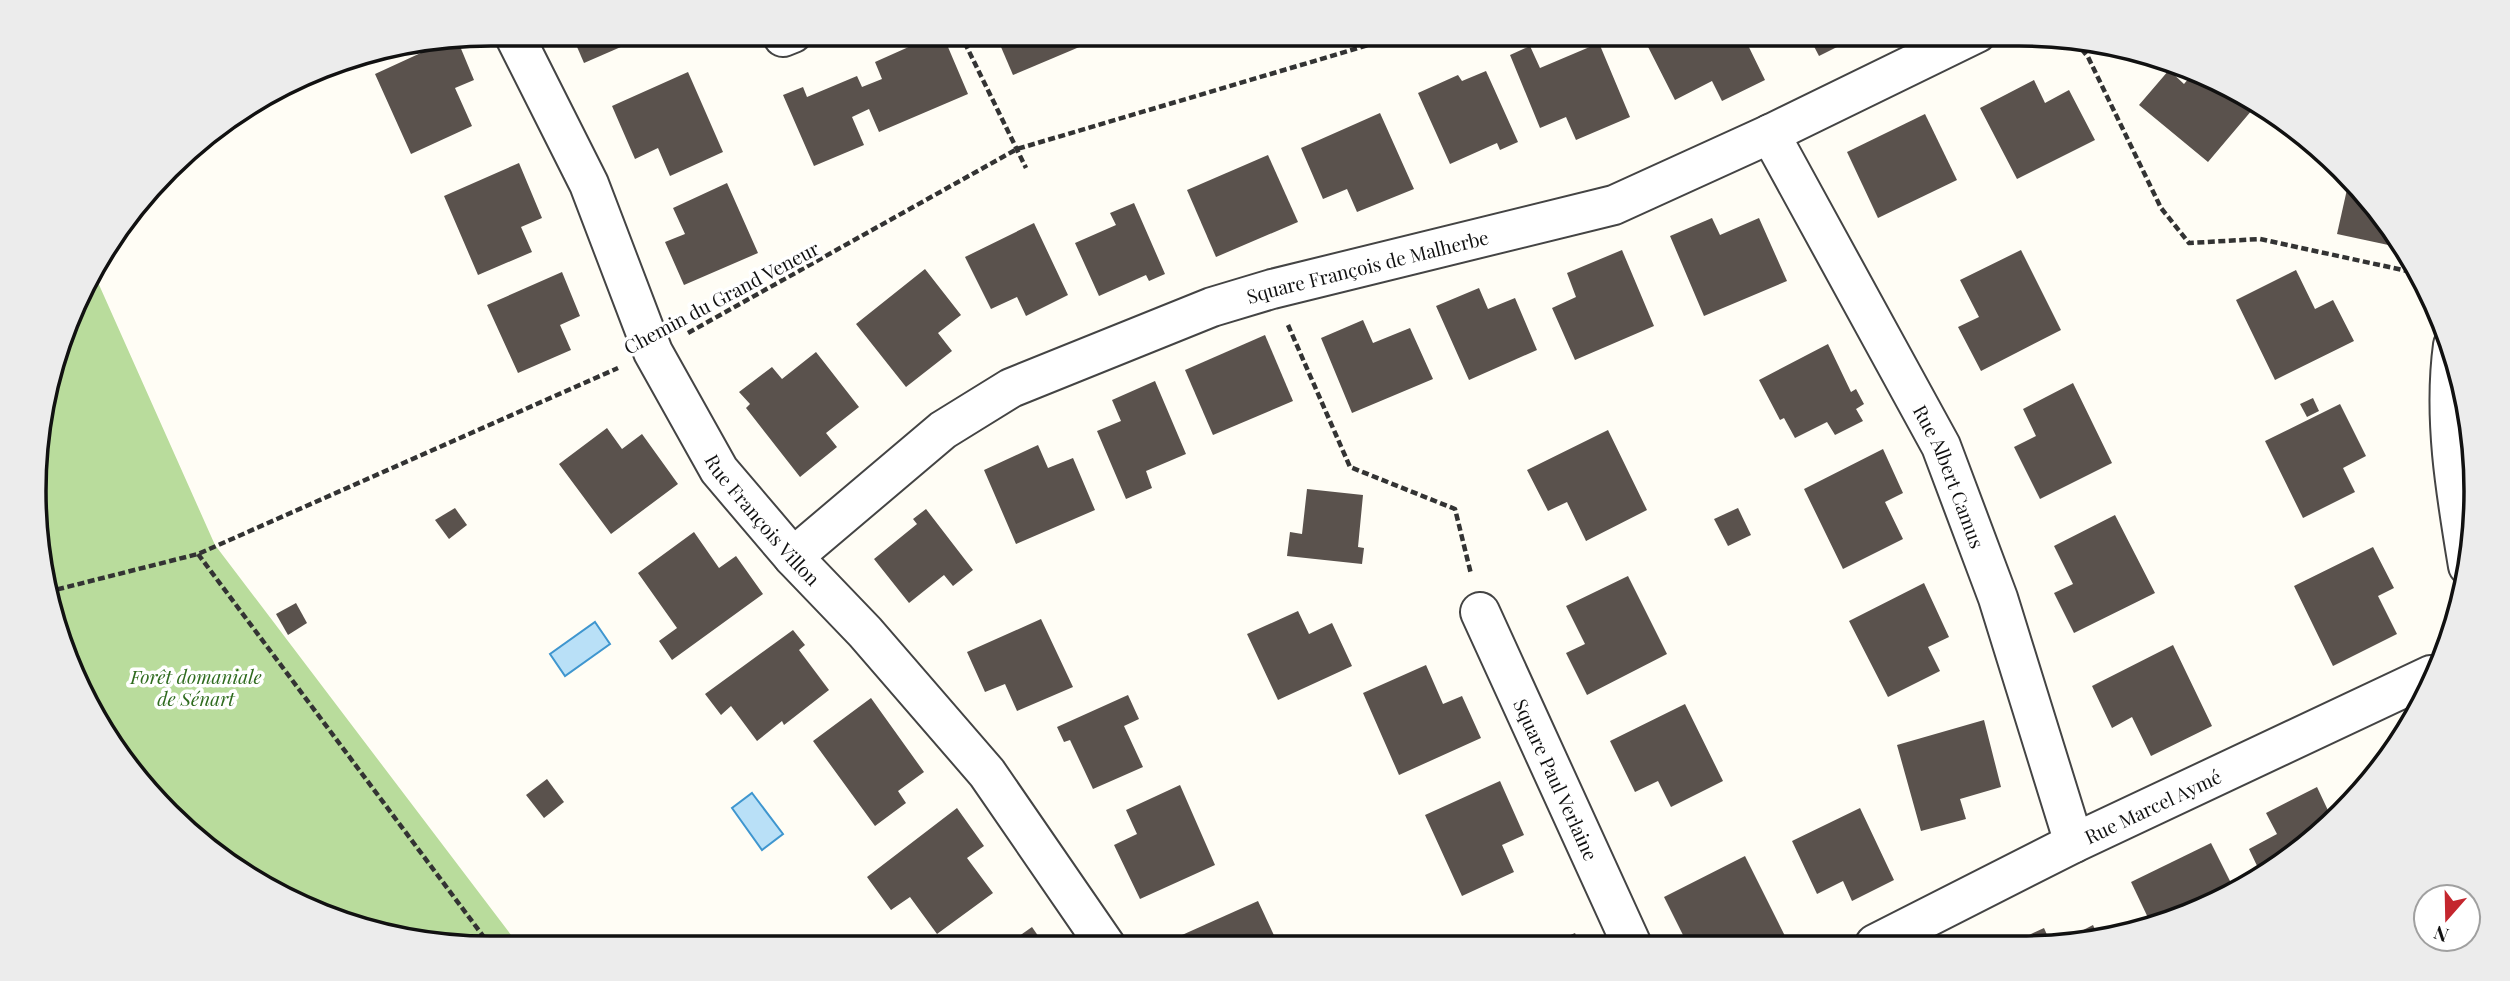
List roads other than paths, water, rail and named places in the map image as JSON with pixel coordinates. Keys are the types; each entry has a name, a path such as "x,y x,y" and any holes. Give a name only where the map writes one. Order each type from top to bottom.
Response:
{"street":[{"name":"Rue François Villon","path":"520,46 589,184 653,352 719,470 987,773 1099,936"},
{"name":"Square François de Malherbe","path":"793,556 943,430 1012,388 1212,307 1272,289 1614,205 1770,134 1950,46"},
{"name":"Rue Albert Camus","path":"1770,134 1941,446 1998,598 2074,843"},
{"path":"2449,375 2456,495 2463,534"},
{"name":"Square Paul Verlaine","path":"1480,612 1628,936"},
{"name":"Rue Marcel Aymé","path":"1891,936 2074,843 2423,679"}],"water":[{"path":"595,622 610,644 565,676 550,654"},
{"path":"752,793 783,834 762,850 732,808"}],"park label":[{"name":"Forêt domaniale de Sénart","path":"196,687"}]}
